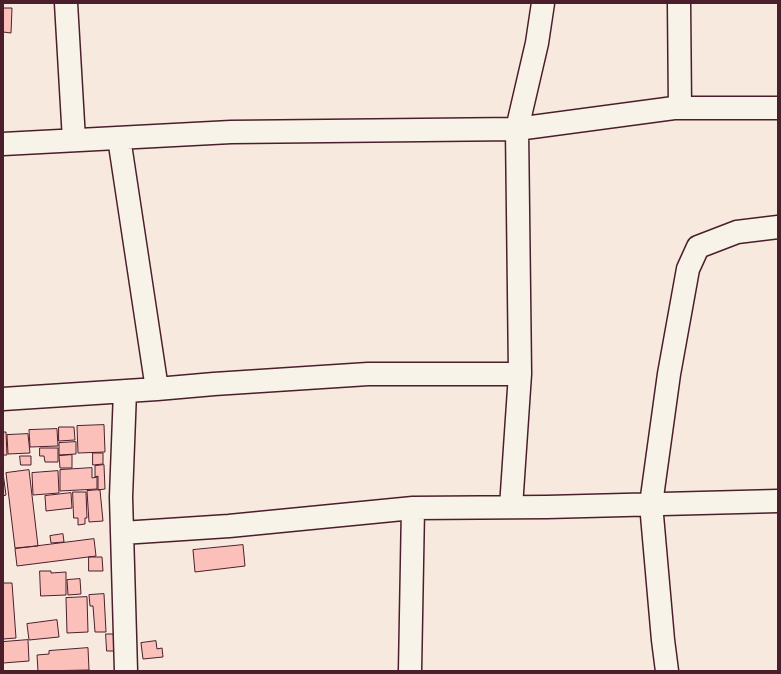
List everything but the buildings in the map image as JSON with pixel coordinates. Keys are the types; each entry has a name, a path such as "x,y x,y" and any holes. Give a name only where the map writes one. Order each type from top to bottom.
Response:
{"street":[{"path":"66,3 74,140"},
{"path":"512,507 520,374 517,129 537,43 543,3"},
{"path":"679,3 680,108"},
{"path":"3,144 231,132 517,129 680,108 778,108"},
{"path":"119,138 157,389"},
{"path":"667,671 651,504 669,374 688,269 698,247 737,232 778,227"},
{"path":"3,399 368,374 520,374"},
{"path":"125,391 121,497 126,671"},
{"path":"122,533 229,526 413,508 778,501"},
{"path":"410,671 413,508"}]}
